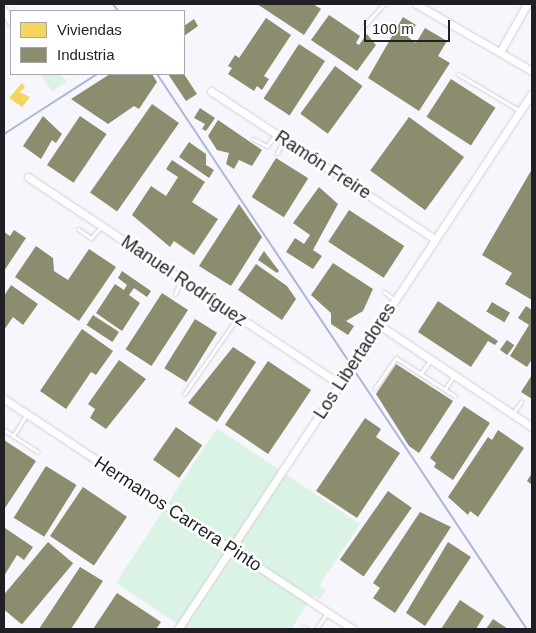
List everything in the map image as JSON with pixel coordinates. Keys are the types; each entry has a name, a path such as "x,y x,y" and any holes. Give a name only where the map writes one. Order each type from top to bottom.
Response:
{"street":[{"path":"416,4 532,71"},
{"path":"500,52 527,4"},
{"name":"Ramón Freire","path":"211,91 435,240"},
{"name":"Los Libertadores","path":"178,629 532,93"},
{"name":"Manuel Rodríguez","path":"28,177 340,384"},
{"path":"379,325 532,427"},
{"name":"Hermanos Carrera Pinto","path":"4,399 353,629"}],"lane":[{"path":"363,27 384,4"},
{"path":"458,74 520,111"},
{"path":"254,139 267,146 276,134"},
{"path":"277,153 284,139"},
{"path":"78,230 91,238 102,226"},
{"path":"175,294 181,279"},
{"path":"384,292 395,300"},
{"path":"184,394 239,317"},
{"path":"375,388 396,358 455,396"},
{"path":"421,373 430,359"},
{"path":"445,389 454,375"},
{"path":"513,414 521,402"},
{"path":"13,436 27,414"},
{"path":"4,430 38,452"},
{"path":"316,629 328,612"}],"green space":[{"path":"41,75 62,75 67,82 52,91"},
{"path":"217,428 360,524 319,586 326,590 320,599 313,595 291,629 185,629 116,583"}],"building: Viviendas":[{"path":"22,83 25,88 19,92 30,97 22,107 9,98"}],"building: Industria":[{"path":"257,4 313,4 321,9 304,35"},
{"path":"329,15 360,36 356,43 359,45 367,34 376,45 357,71 311,40"},
{"path":"403,17 416,25 408,37 416,43 425,28 447,41 438,56 450,63 419,111 368,78"},
{"path":"266,18 291,35 264,76 269,79 262,90 257,86 254,91 228,74 232,68 228,66 235,55 239,58"},
{"path":"194,19 198,26 185,35 185,25"},
{"path":"299,44 325,61 290,115 264,99"},
{"path":"335,66 363,86 328,134 300,114"},
{"path":"108,75 153,75 157,82 139,109 134,106 108,124 71,99"},
{"path":"169,75 185,75 197,94 186,101"},
{"path":"451,79 495,108 471,146 426,117"},
{"path":"152,104 179,123 117,211 90,192"},
{"path":"200,108 215,118 206,131 202,129 205,124 194,118"},
{"path":"43,116 62,134 56,143 52,140 41,159 23,146"},
{"path":"80,116 107,134 74,183 47,165"},
{"path":"409,117 464,157 425,210 370,170"},
{"path":"218,120 262,150 252,166 239,160 234,169 226,164 229,153 217,150 208,136"},
{"path":"189,142 206,154 206,165 214,170 209,178 179,157"},
{"path":"276,158 308,178 284,217 252,197"},
{"path":"172,160 205,182 192,202 218,219 194,255 174,241 170,247 132,215 151,186 166,196 178,177 166,169"},
{"path":"532,169 532,300 505,284 512,273 482,255"},
{"path":"319,187 338,204 313,250 322,256 313,269 286,252 295,238 304,244 310,235 293,223"},
{"path":"239,204 262,237 231,286 199,266"},
{"path":"349,210 404,246 384,278 328,242"},
{"path":"14,230 26,238 4,271 4,232 10,236"},
{"path":"36,246 53,258 54,271 68,280 89,249 116,267 79,321 15,277"},
{"path":"264,251 279,271 277,273 258,260"},
{"path":"333,263 373,289 363,311 346,321 354,326 348,335 331,324 331,313 311,295"},
{"path":"256,264 287,286 296,299 282,320 238,290"},
{"path":"122,271 151,291 147,297 134,288 129,295 140,303 122,331 96,313 115,284 124,290 127,285 118,278"},
{"path":"11,285 38,304 23,325 13,317 4,330 4,296"},
{"path":"162,293 188,310 152,366 126,349"},
{"path":"438,301 498,341 495,345 488,341 471,367 418,332"},
{"path":"492,302 510,313 504,322 486,311"},
{"path":"526,306 532,310 532,359 527,367 510,356 529,325 518,318"},
{"path":"93,315 119,332 112,342 86,325"},
{"path":"195,319 217,333 186,382 164,368"},
{"path":"82,329 113,351 96,375 91,372 66,409 40,391"},
{"path":"507,340 514,345 507,355 500,350"},
{"path":"233,347 256,362 217,422 188,403"},
{"path":"119,360 146,379 106,429 90,418 95,409 88,404"},
{"path":"268,361 311,390 268,454 225,425"},
{"path":"396,364 453,401 419,453 409,446 376,394"},
{"path":"532,375 532,399 521,392"},
{"path":"464,406 490,423 453,480 434,467 436,463 430,458"},
{"path":"365,418 381,429 376,437 400,453 357,518 316,491"},
{"path":"176,427 202,445 179,478 153,460"},
{"path":"498,430 524,448 478,517 470,511 468,515 448,497 488,437 492,440"},
{"path":"4,440 36,461 5,508 4,508"},
{"path":"46,466 77,485 44,537 14,518"},
{"path":"532,473 532,485 527,481"},
{"path":"83,487 127,517 94,566 50,536"},
{"path":"388,491 412,508 364,576 340,560"},
{"path":"420,512 451,527 395,613 373,598 380,588 373,583"},
{"path":"5,528 33,547 24,560 17,555 4,576"},
{"path":"48,542 73,563 22,624 4,610 4,594"},
{"path":"448,542 471,557 425,626 406,613"},
{"path":"80,567 103,581 71,629 39,629"},
{"path":"117,593 161,622 156,629 93,629"},
{"path":"460,600 484,616 476,629 441,629"},
{"path":"493,619 508,629 486,629"}],"waterway":[{"path":"113,4 117,10"},
{"path":"4,134 95,75"},
{"path":"158,75 350,363"},
{"path":"356,373 527,629"}]}
